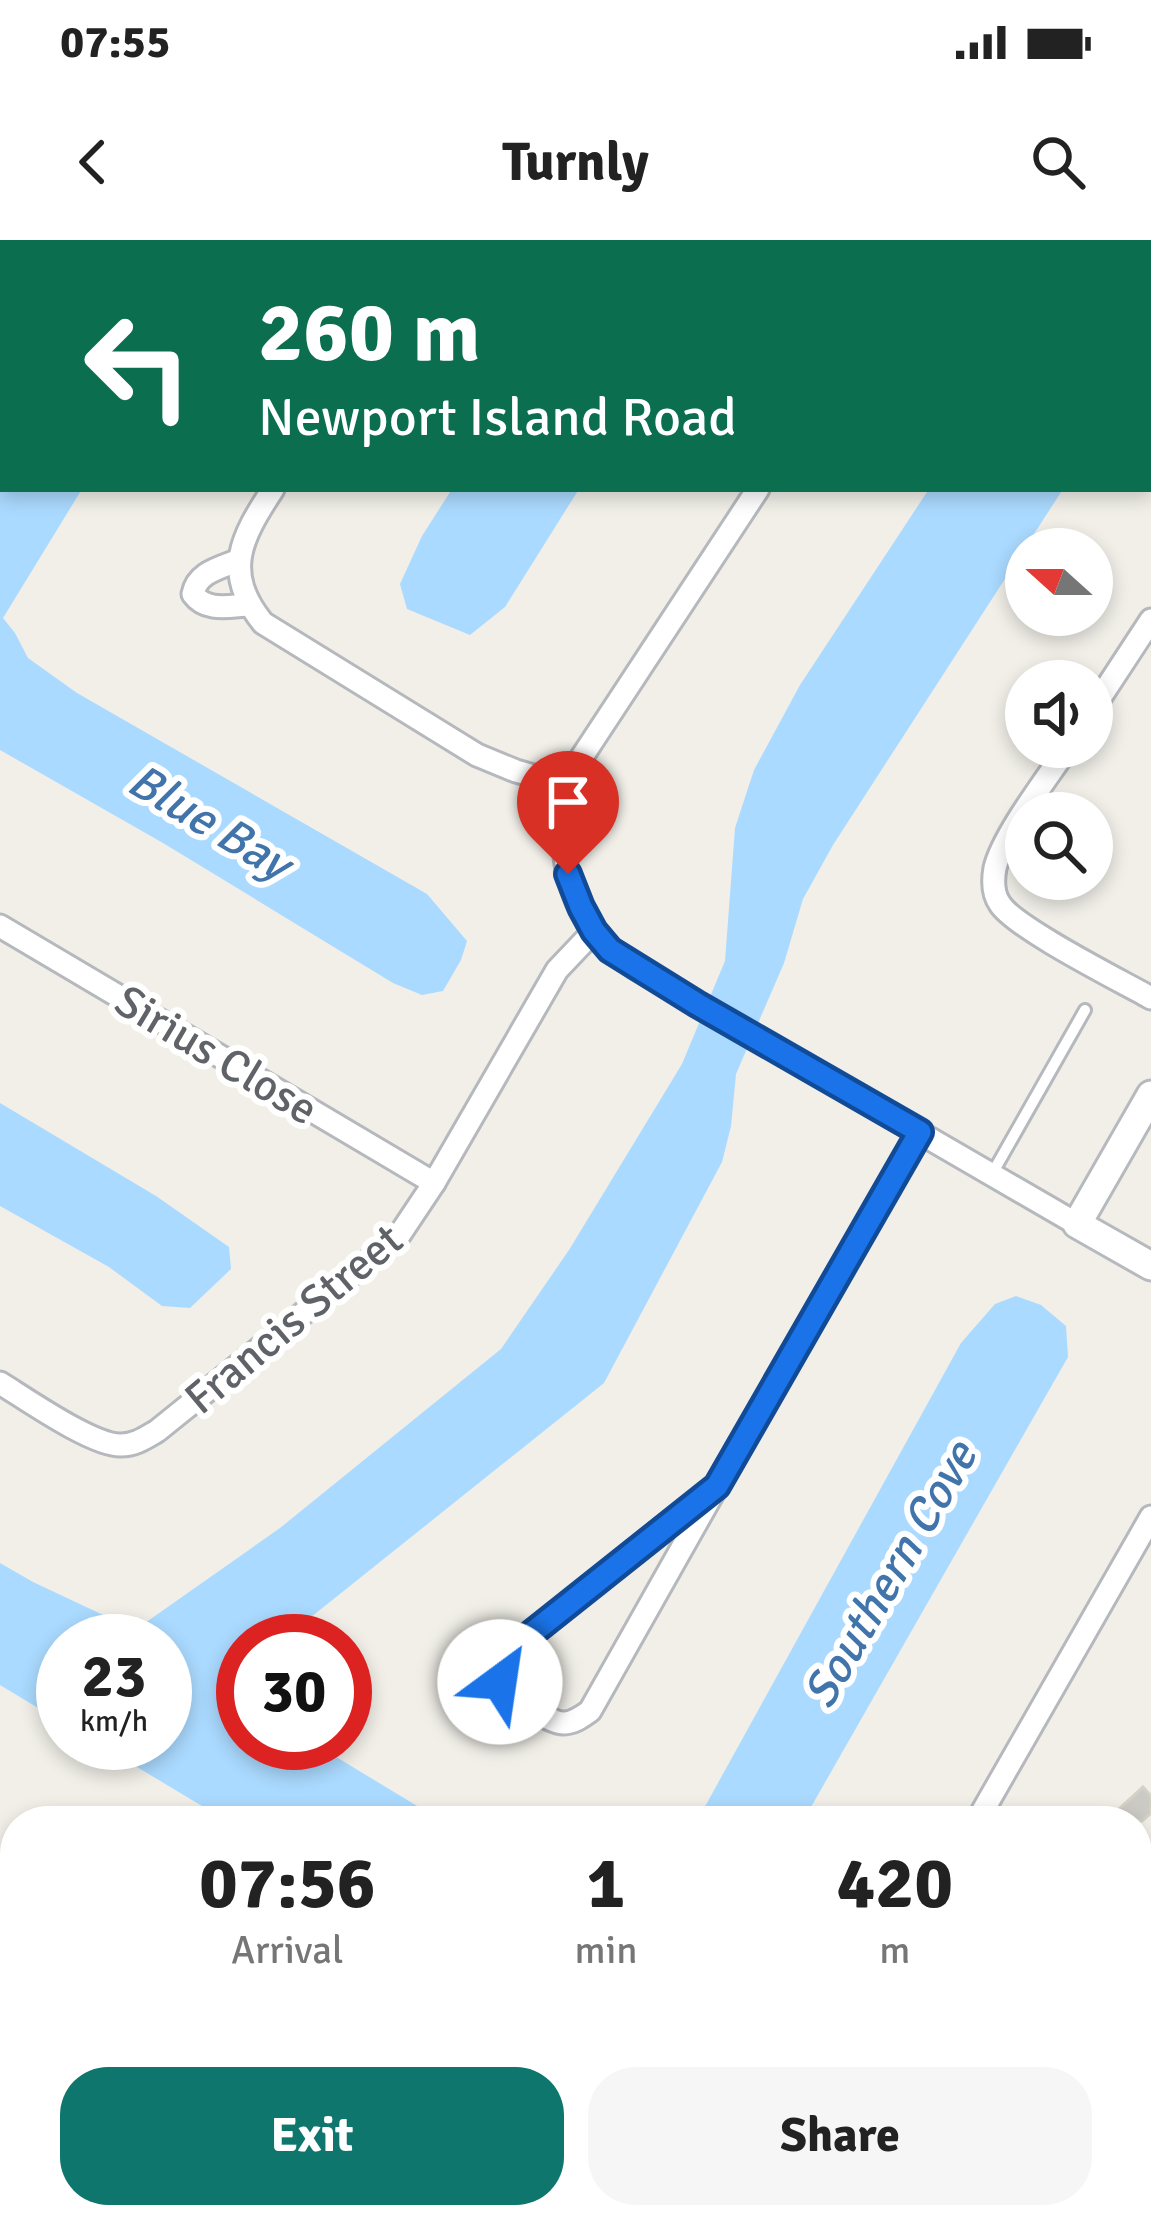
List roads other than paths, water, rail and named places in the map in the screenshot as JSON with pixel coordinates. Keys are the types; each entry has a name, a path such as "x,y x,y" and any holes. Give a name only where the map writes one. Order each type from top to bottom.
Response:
{"street":[{"path":"271,492 245,535 238,560 248,605 263,623 477,755 568,786"},
{"path":"756,492 583,753 568,786 563,844 581,907 610,950 1151,1266"},
{"path":"238,560 203,575 193,594 211,606 248,605"},
{"path":"1113,678 1151,620"},
{"path":"1055,768 999,856 993,879 999,904 1021,924 1151,998"},
{"name":"Sirius Close","path":"0,926 434,1183"},
{"name":"Francis Street","path":"0,1383 116,1446 137,1443 157,1431 386,1248 409,1224 557,970 594,931"},
{"path":"1077,1224 1151,1095"},
{"path":"717,1486 502,1658 497,1671 500,1682 549,1720 564,1724 590,1711 920,1132"},
{"path":"985,1806 1151,1517"}],"lane":[{"path":"992,1174 1085,1010"}],"water":[{"name":"Blue Bay","path":"0,492 80,492 3,618 28,658 77,693 427,894 467,941 461,960 443,991 422,995 393,983 0,750"},
{"path":"450,492 577,492 505,607 470,635 407,609 400,584 422,536"},
{"path":"927,492 1061,492 1038,528 1005,528 1005,579 803,899 784,963 736,1074 722,1162 604,1383 315,1614 216,1614 216,1770 358,1770 417,1806 202,1806 142,1770 192,1770 192,1614 158,1614 280,1528 501,1349 569,1250 682,1064 725,961 735,828 754,770 800,685"},
{"path":"0,1103 156,1196 229,1247 231,1269 190,1308 162,1306 109,1267 0,1206"},
{"name":"Southern Cove","path":"1016,1296 1041,1305 1066,1326 1068,1357 812,1806 705,1806 961,1343 995,1304"},
{"path":"0,1563 101,1614 36,1614 36,1707 0,1685"}]}
